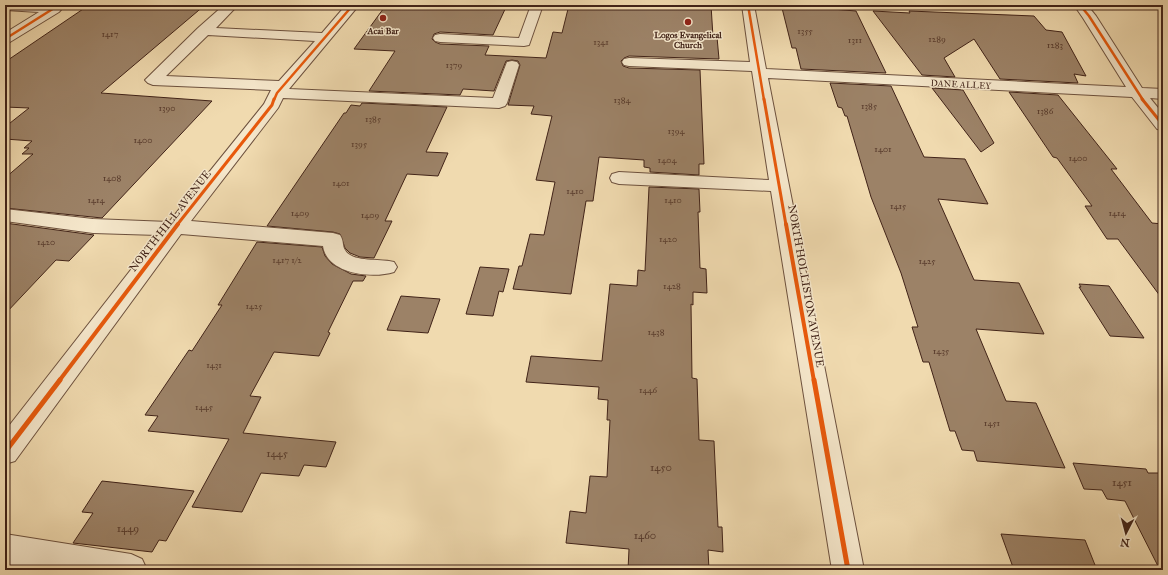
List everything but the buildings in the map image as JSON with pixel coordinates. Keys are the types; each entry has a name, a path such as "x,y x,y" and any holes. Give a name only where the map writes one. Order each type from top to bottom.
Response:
{"street":[{"path":"232,5 153,80 279,90 499,102 512,65"},
{"name":"NORTH HILL AVENUE","path":"5,452 175,228 272,105 279,90 353,5"},
{"path":"440,38 524,42 537,5"},
{"name":"NORTH HOLLISTON AVENUE","path":"748,5 848,570"},
{"path":"1080,5 1089,16 1137,93 1163,125"},
{"path":"5,6 56,7"},
{"path":"5,39 56,7"},
{"path":"203,31 325,37"},
{"name":"DANE ALLEY","path":"629,62 1163,94"},
{"path":"619,178 779,186"},
{"path":"5,215 93,226 175,228 333,240 334,249 346,263 386,267"},
{"path":"5,550 131,570"}],"cycle path":[{"path":"5,39 59,5"},
{"path":"5,452 174,229 272,105 277,93 353,5"},
{"path":"748,5 848,570"},
{"path":"1080,5 1089,16 1137,93 1163,125"}],"place":[{"name":"Acai Bar","path":"383,18"},
{"name":"Logos Evangelical Church","path":"688,22"}]}
